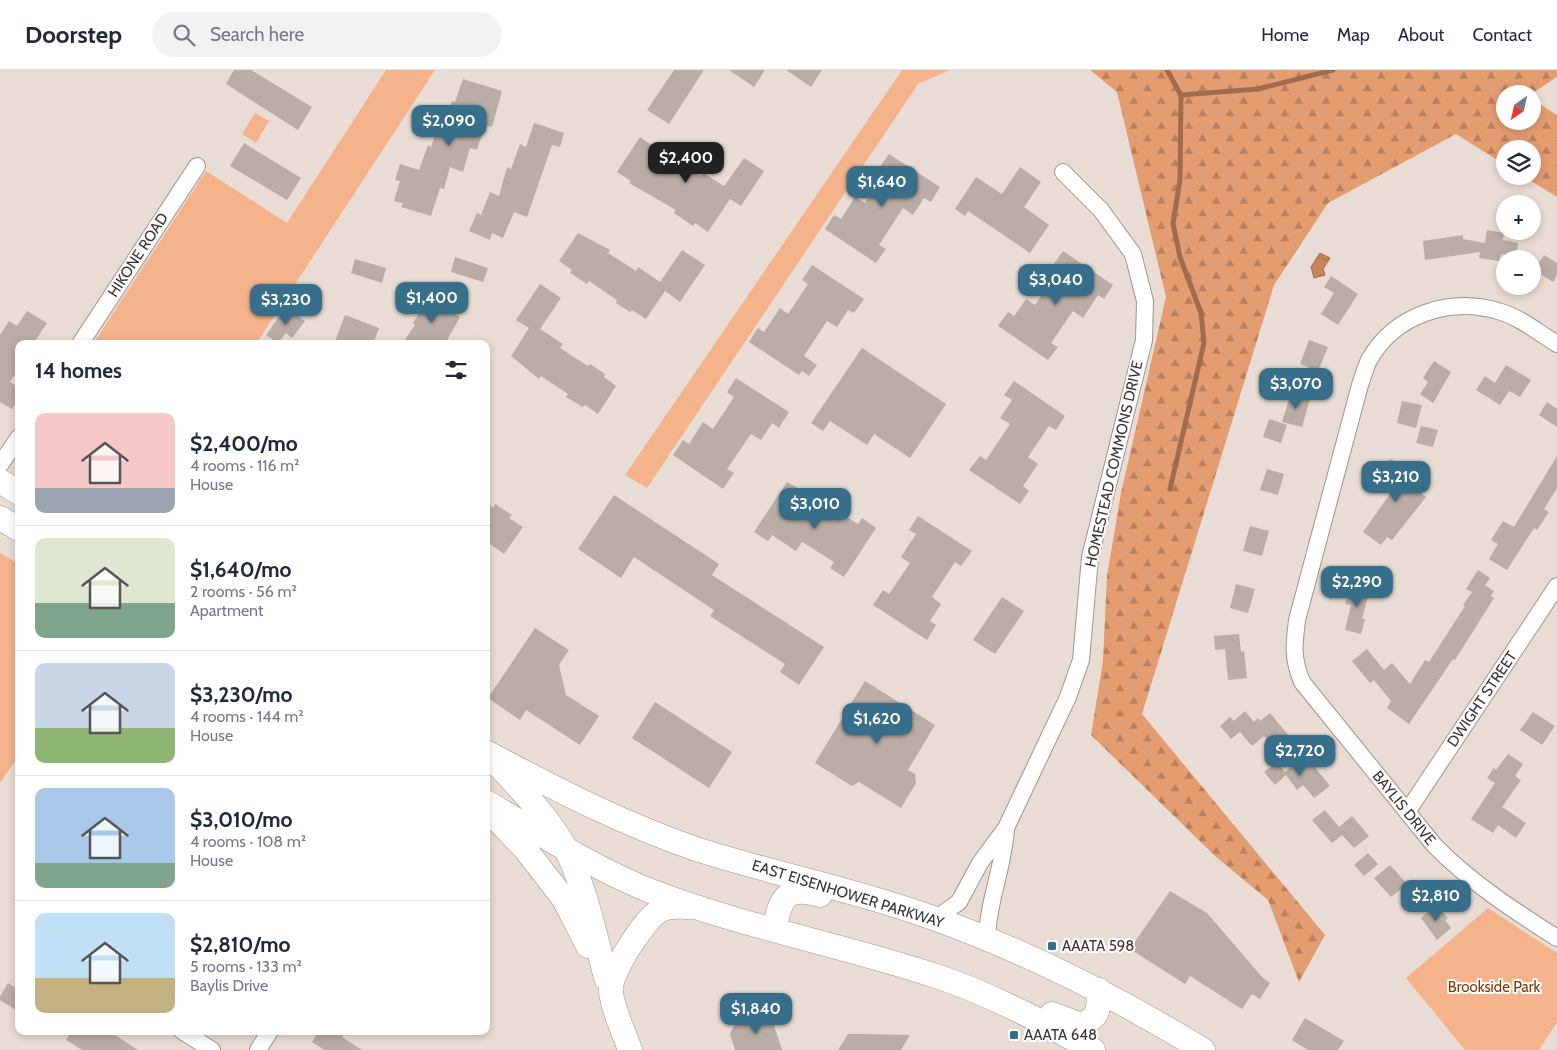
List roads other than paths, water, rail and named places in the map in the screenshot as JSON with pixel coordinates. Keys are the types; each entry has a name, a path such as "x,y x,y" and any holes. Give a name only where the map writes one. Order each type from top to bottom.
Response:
{"main road":[{"path":"0,467 15,476"},
{"path":"0,481 15,490"},
{"path":"0,518 15,527"},
{"name":"EAST EISENHOWER PARKWAY","path":"490,754 620,819 681,843 774,872 873,898 988,938 1099,990 1203,1050"},
{"path":"490,756 538,810 565,848 583,888 608,984 630,1050"},
{"path":"490,804 565,848 652,891 698,907 938,977 984,996 1093,1050"},
{"path":"490,812 526,850 564,899 608,984"},
{"path":"774,929 782,901 788,894 797,891 846,902 873,898"},
{"path":"608,984 649,919 667,907 698,907"},
{"path":"984,996 1002,995 1018,999 1081,1025 1092,1020 1097,1014 1099,990"}],"street":[{"name":"HIKONE ROAD","path":"83,340 197,166"},
{"name":"HOMESTEAD COMMONS DRIVE","path":"935,918 959,902 980,863 1006,828 1068,697 1081,660 1090,557 1144,340 1145,301 1133,254 1100,210 1063,172"},
{"name":"BAYLIS DRIVE","path":"1557,344 1501,312 1468,306 1446,307 1417,314 1399,325 1382,342 1373,355 1360,385 1297,620 1295,663 1302,682 1407,812 1456,868 1484,890 1557,938"},
{"path":"0,467 15,443"},
{"name":"DWIGHT STREET","path":"1407,812 1557,586"},
{"name":"HOMESTEAD COMMONS DRIVE","path":"988,938 988,913 1003,864 1006,828"},
{"path":"188,1035 212,1050"},
{"path":"258,1050 267,1035"}],"water":[{"path":"1320,253 1330,258 1323,269 1325,275 1314,278 1311,267"}],"waterway":[{"path":"1167,70 1181,95 1180,179 1173,224 1180,257 1201,313 1204,343 1170,489"},
{"path":"1181,95 1258,89 1333,70"}],"place":[{"name":"AAATA 598","path":"1052,946"},
{"name":"AAATA 648","path":"1014,1035"}],"park label":[{"name":"Brookside Park","path":"1494,987"}]}
